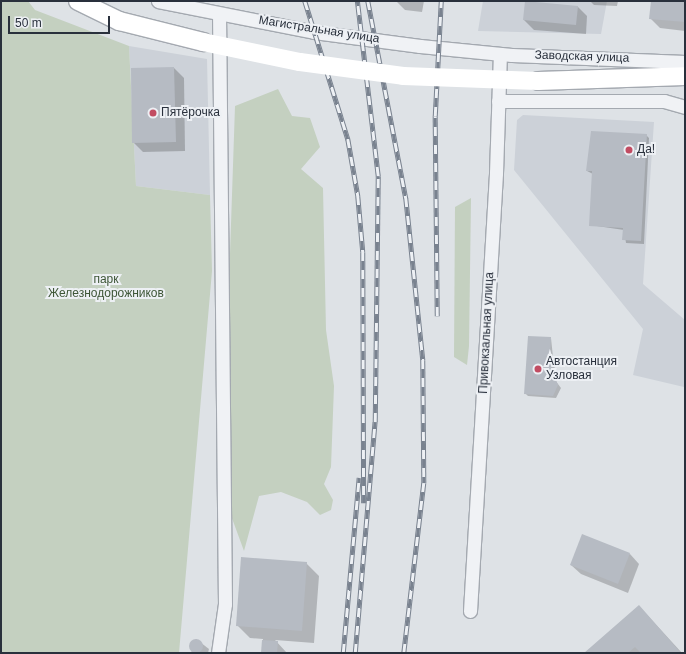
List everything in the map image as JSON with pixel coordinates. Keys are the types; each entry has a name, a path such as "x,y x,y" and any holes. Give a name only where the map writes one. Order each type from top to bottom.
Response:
{"main road":[{"path":"78,1 119,21 203,42 300,62 403,76 538,81 685,76"}],"street":[{"name":"Магистральная улица","path":"158,1 314,32 480,52"},
{"path":"218,653 226,604 219,14"},
{"name":"Заводская улица","path":"480,52 685,62"},
{"name":"Привокзальная улица","path":"470,611 500,54"},
{"path":"498,101 664,101 685,107"}],"shaded area":[{"path":"483,1 607,1 601,34 478,31"},
{"path":"129,46 207,59 210,195 136,186"},
{"path":"523,115 654,122 643,284 685,320 684,387 633,375 643,329 514,170 517,120"}],"green space":[{"name":"парк Железнодорожников","path":"1,1 28,1 35,10 129,46 136,186 210,195 212,271 179,653 1,653"},
{"path":"278,89 292,116 310,118 320,147 301,169 323,188 326,330 334,386 331,467 324,484 333,500 331,510 320,515 307,502 281,492 259,496 244,551 222,491 235,106"},
{"path":"471,198 469,346 467,365 454,357 455,207"}],"building":[{"path":"525,1 578,6 576,25 523,20"},
{"path":"651,1 685,1 685,22 649,19"},
{"name":"Пятёрочка","path":"174,67 176,142 132,143 131,68"},
{"path":"591,131 647,134 641,241 622,240 623,228 589,226 592,171 586,171"},
{"name":"Автостанция Узловая","path":"528,336 551,337 550,356 555,356 549,375 554,375 558,385 553,396 524,394"},
{"path":"582,534 630,553 618,584 570,565"},
{"path":"241,557 307,562 302,631 236,626"},
{"path":"639,605 681,653 641,653 635,647 628,653 584,653"},
{"path":"193,639 199,639 203,643 203,649 199,653 193,653 189,649 189,643"},
{"path":"262,640 278,641 277,653 261,653"}],"railway":[{"path":"305,1 348,139 358,196 363,252 364,503"},
{"path":"355,653 375,422 378,176 357,1"},
{"path":"368,1 406,198 423,360 424,483 404,653"},
{"path":"437,316 435,116 441,1"},
{"path":"343,653 359,478"}],"place":[{"name":"Пятёрочка","path":"153,113"},
{"name":"Да!","path":"629,150"},
{"name":"Автостанция Узловая","path":"538,369"}]}
